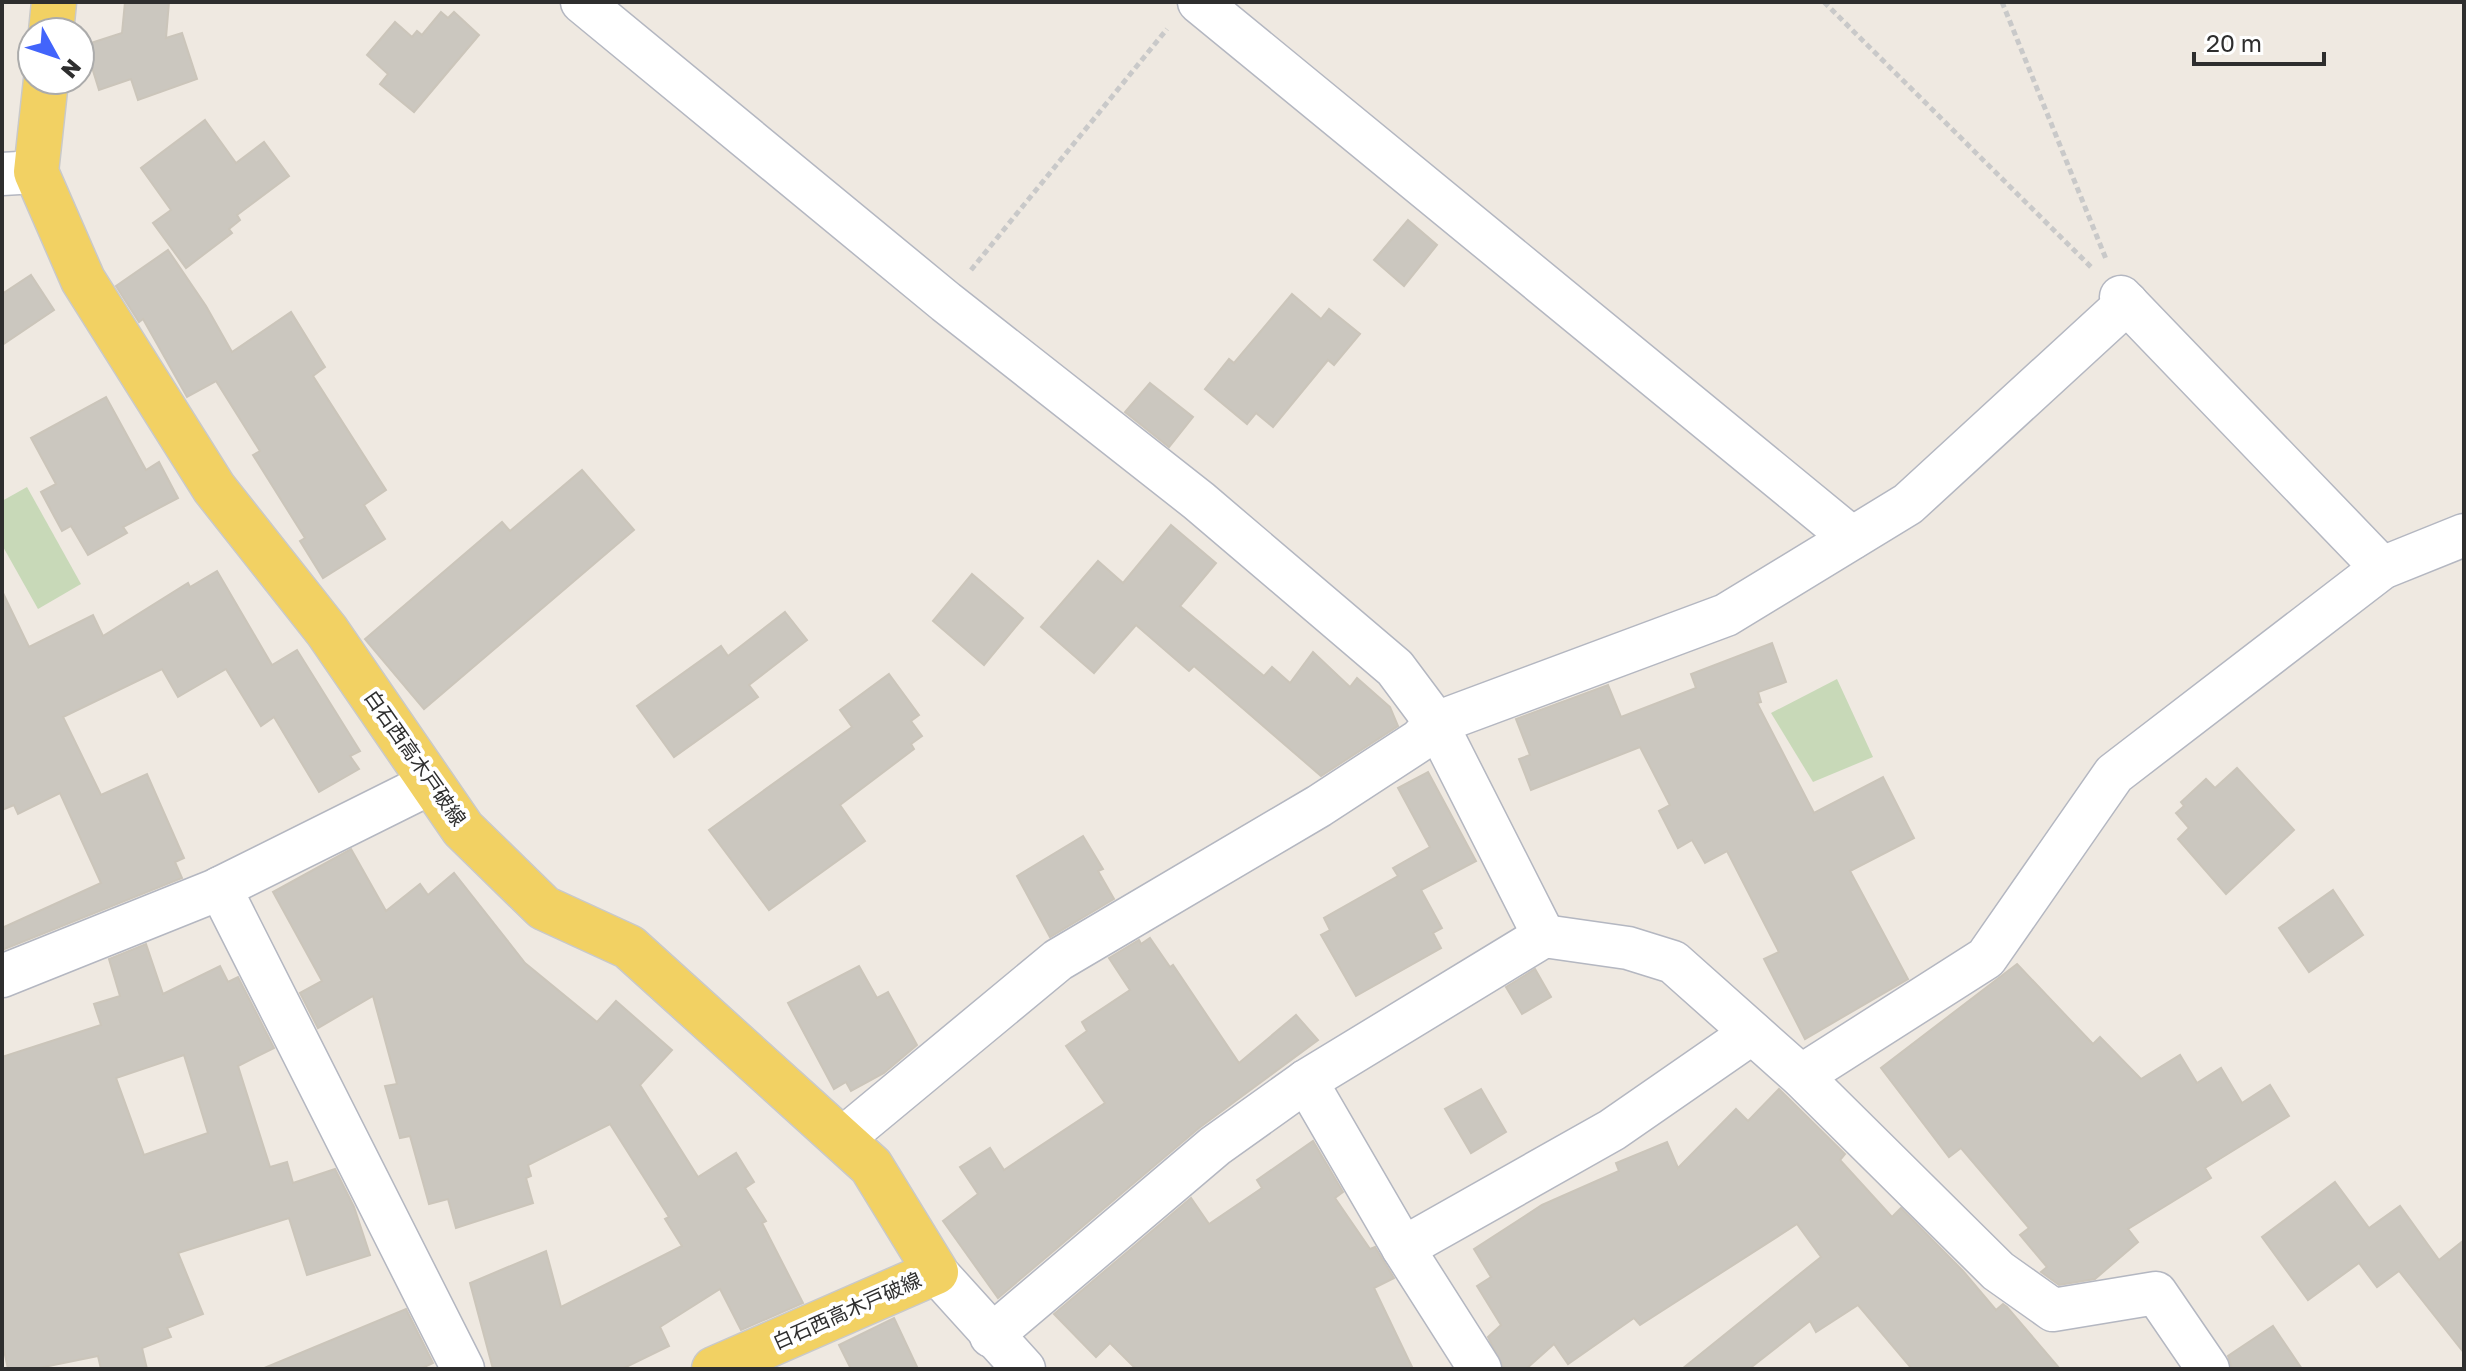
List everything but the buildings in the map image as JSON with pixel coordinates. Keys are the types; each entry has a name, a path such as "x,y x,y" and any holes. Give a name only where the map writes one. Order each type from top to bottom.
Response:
{"main road":[{"name":"白石西高木戸破線","path":"41,96 19,173 214,488 327,631 463,829 544,908 629,947 871,1166 936,1272 714,1369"}],"street":[{"path":"582,2 946,302 1199,501 1395,668 1436,723 1544,936"},
{"path":"1184,14 1852,538"},
{"path":"842,1139 1058,960 1319,806 1420,740 1436,723 1726,615 1908,504 2124,300 2382,568"},
{"path":"1801,1076 1986,958 2114,774 2382,568 2464,535"},
{"path":"2,976 220,888 431,783"},
{"path":"220,888 463,1369"},
{"path":"991,1336 1215,1146 1306,1081 1544,936 1628,948 1673,962 1801,1076 1998,1271 2027,1294 2053,1310 2156,1293 2208,1369"},
{"path":"1403,1248 1612,1130 1752,1033"},
{"path":"1306,1081 1403,1248 1480,1369"},
{"path":"936,1272 1024,1369"}],"path":[{"path":"1824,2 2124,300"},
{"path":"2002,2 2124,300"},
{"path":"946,302 1184,14"}],"green space":[{"path":"27,487 81,584 38,609 2,545 2,501"},
{"path":"1837,679 1873,757 1813,782 1771,713"}]}
